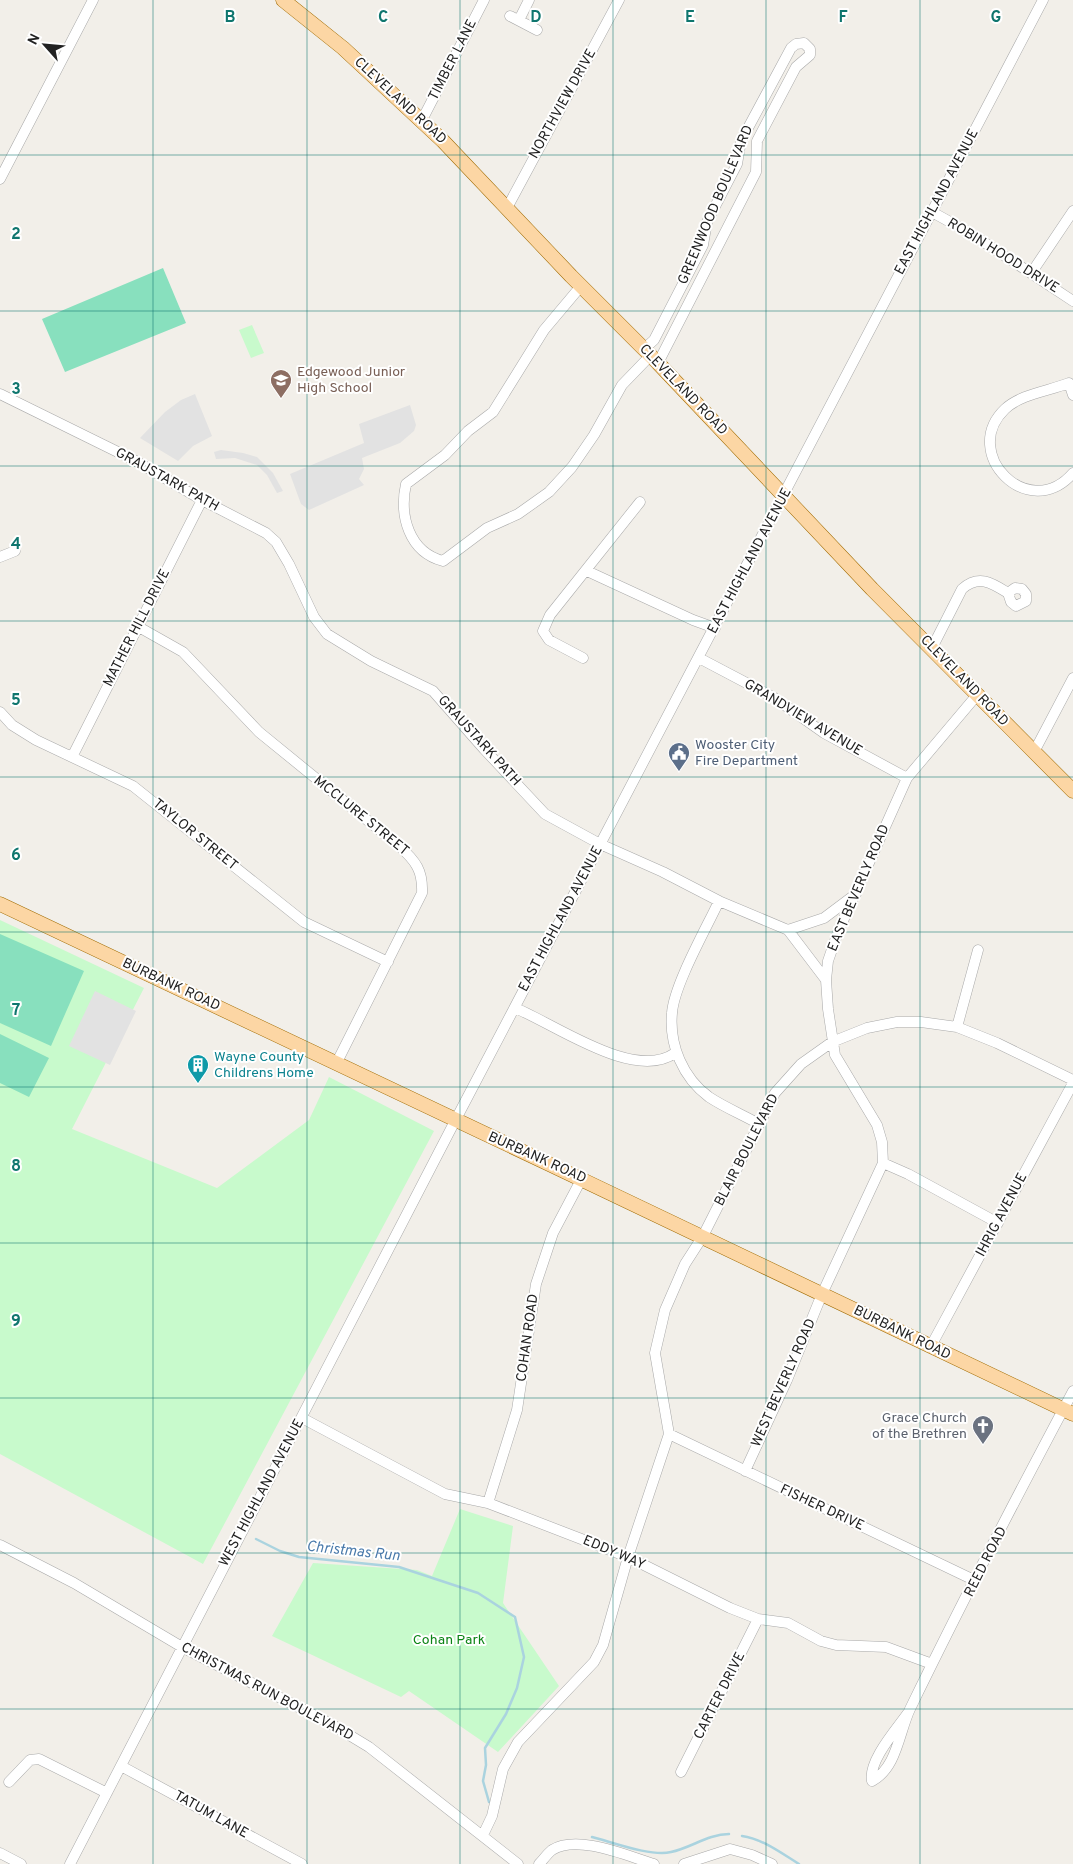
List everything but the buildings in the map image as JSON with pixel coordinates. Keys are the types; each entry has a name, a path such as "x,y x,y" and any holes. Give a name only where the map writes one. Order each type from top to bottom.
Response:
{"main road":[{"name":"CLEVELAND ROAD","path":"283,0 336,42 422,120 651,356 872,589 1034,752 1072,786"},
{"name":"BURBANK ROAD","path":"0,904 455,1121 582,1178 1068,1412"}],"street":[{"path":"0,179 93,0"},
{"name":"TIMBER LANE","path":"422,120 484,0"},
{"path":"529,0 514,18 537,30"},
{"name":"NORTHVIEW DRIVE","path":"507,208 619,0"},
{"name":"EAST HIGHLAND AVENUE","path":"455,1121 784,498 1043,0"},
{"name":"GREENWOOD BOULEVARD","path":"804,43 810,49 810,54 796,67 757,141 756,172 693,294 651,356 654,340 703,245 708,222 737,164 741,141 791,48 796,44 804,43"},
{"path":"739,155 757,158"},
{"path":"1032,272 1073,211"},
{"name":"ROBIN HOOD DRIVE","path":"932,212 970,233 1032,272 1073,301"},
{"path":"581,286 544,330 493,412 468,432 445,455 406,484 403,496 406,521 414,544 430,558 443,561 487,528 518,514 548,492 572,467 594,435 622,385 651,356"},
{"path":"681,288 693,294"},
{"path":"1073,395 1071,379 1024,398 1006,408 995,425 991,438 991,451 996,466 1004,478 1014,485 1031,490 1048,489 1066,482 1073,473"},
{"name":"GRAUSTARK PATH","path":"0,394 134,460 202,500 266,533 276,542 290,564 314,617 327,634 371,660 433,691 535,806 545,814 600,844 663,872 719,901 788,930 826,980"},
{"name":"MATHER HILL DRIVE","path":"72,757 202,500"},
{"path":"583,658 549,640 543,630 550,615 587,571 640,502"},
{"path":"0,557 15,551"},
{"path":"587,571 693,620 715,628"},
{"path":"932,648 962,589 970,582 981,579 994,584 1008,594"},
{"name":"MCCLURE STREET","path":"137,626 183,652 259,732 399,846 420,868 423,878 422,893 336,1064"},
{"name":"GRANDVIEW AVENUE","path":"699,658 773,697 824,733 907,778"},
{"path":"1034,752 1073,678"},
{"name":"EAST BEVERLY ROAD","path":"883,1163 882,1142 876,1125 842,1071 835,1055 826,980 828,961 907,778 977,695"},
{"name":"TAYLOR STREET","path":"0,712 24,733 133,786 304,922 388,962"},
{"path":"788,930 824,918 856,894"},
{"path":"719,901 683,978 672,1013 675,1052 689,1077 708,1096 759,1124"},
{"path":"957,1027 978,950"},
{"path":"515,1008 618,1056 656,1060 663,1059 675,1052"},
{"name":"BLAIR BOULEVARD","path":"669,1434 655,1353 665,1310 686,1264 703,1236 775,1093 793,1072 811,1056 832,1042 867,1028 897,1022 921,1022 957,1027 997,1043 1073,1081"},
{"name":"IHRIG AVENUE","path":"931,1346 1073,1081"},
{"name":"WEST HIGHLAND AVENUE","path":"70,1864 455,1121"},
{"path":"822,1294 883,1163 908,1174 998,1224"},
{"name":"COHAN ROAD","path":"488,1503 517,1410 536,1284 553,1233 582,1178"},
{"name":"WEST BEVERLY ROAD","path":"745,1471 787,1380 822,1294"},
{"name":"REED ROAD","path":"908,1713 896,1750 879,1777 872,1781 870,1773 875,1762 908,1713 976,1581 1068,1412 1073,1391"},
{"name":"EDDY WAY","path":"302,1418 445,1494 488,1503 628,1558 730,1608 758,1619 788,1623 821,1641 836,1645 886,1647 932,1664"},
{"path":"483,1835 492,1816 503,1769 518,1742 594,1662 603,1645 628,1558 669,1434"},
{"name":"FISHER DRIVE","path":"669,1434 976,1581"},
{"name":"CHRISTMAS RUN BOULEVARD","path":"0,1545 74,1583 182,1647 331,1724 369,1747 518,1864"},
{"name":"CARTER DRIVE","path":"680,1772 758,1619"},
{"path":"8,1782 30,1760 39,1759 107,1793"},
{"name":"TATUM LANE","path":"121,1766 302,1864"},
{"path":"539,1864 552,1850 574,1843 602,1848 654,1864"},
{"path":"684,1864 730,1849 752,1855 772,1864"},
{"path":"0,1853 21,1864"}],"green space":[{"path":"163,268 186,323 65,372 42,319"},
{"path":"252,325 264,353 251,358 239,330"},
{"path":"0,920 144,988 72,1129 217,1188 309,1120 329,1077 434,1131 203,1564 0,1454"},
{"path":"0,934 84,971 51,1046 0,1023"},
{"path":"0,1034 49,1058 29,1097 0,1083"},
{"name":"Cohan Park","path":"460,1509 513,1526 503,1603 559,1686 498,1752 409,1691 401,1697 272,1636 313,1563 417,1570 432,1576"}],"shaded area":[{"path":"195,394 212,436 193,446 178,461 140,438 165,412 181,400"},
{"path":"410,405 416,425 414,431 400,443 362,458 364,469 359,479 364,485 309,510 301,504 290,474 364,443 359,424"},
{"path":"221,450 257,457 273,473 283,491 277,493 267,475 257,465 235,458 216,459 214,452"},
{"path":"95,991 136,1011 110,1065 69,1046"}],"waterway":[{"name":"Christmas Run","path":"256,1539 280,1551 299,1557 399,1567 478,1593 515,1617 524,1657 517,1688 506,1714 485,1748 486,1765 483,1781 489,1802"},
{"path":"592,1837 642,1851 663,1853 678,1850 714,1836 729,1834"},
{"path":"742,1836 765,1843 799,1864"}],"place":[{"name":"Edgewood Junior High School","path":"281,399"},
{"name":"Wooster City Fire Department","path":"679,772"},
{"name":"Wayne County Childrens Home","path":"198,1084"},
{"name":"Grace Church of the Brethren","path":"983,1445"}]}
